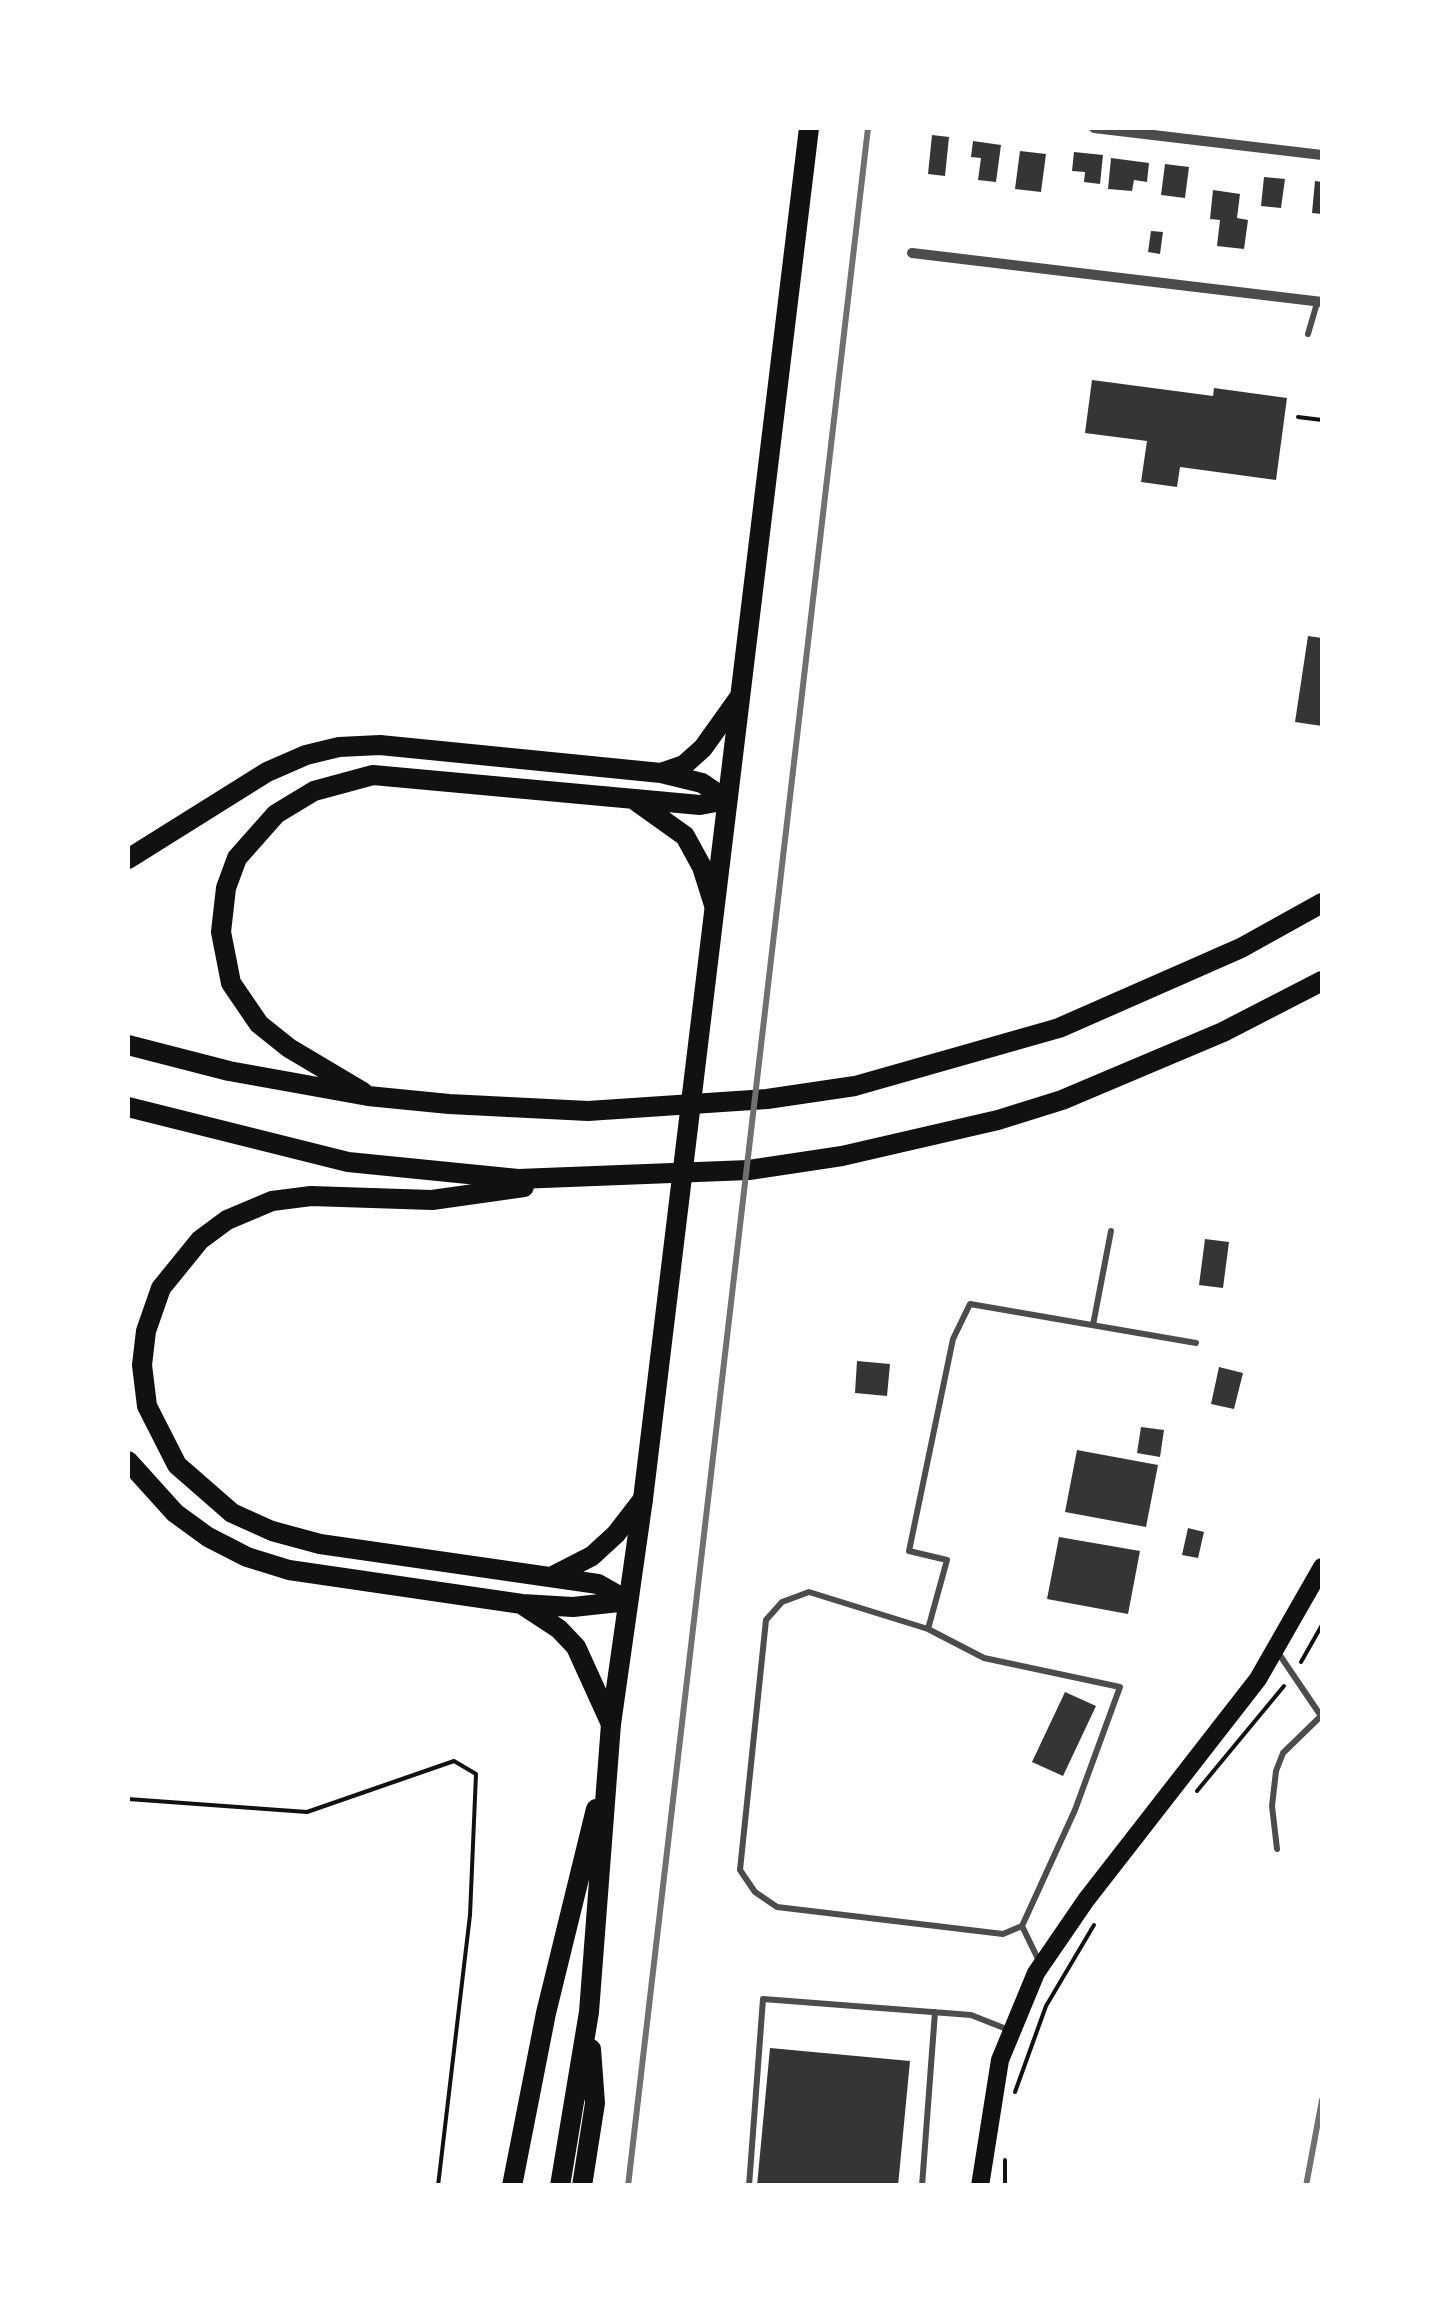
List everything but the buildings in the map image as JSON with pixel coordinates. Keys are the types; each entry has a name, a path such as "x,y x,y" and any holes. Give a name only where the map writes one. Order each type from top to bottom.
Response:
{"main road":[{"path":"560,2186 589,2012 611,1724 643,1500 809,128"},
{"path":"662,773 684,765 703,748 738,699"},
{"path":"128,859 268,772 306,754 339,748 380,745 662,773 702,783 726,800"},
{"path":"368,1096 288,1048 260,1024 232,983 220,912 237,858 276,814 314,791 373,775 700,805 726,800"},
{"path":"630,798 685,836 702,867 714,905"},
{"path":"128,1045 229,1071 368,1096 588,1110 767,1099 854,1086 1058,1028 1241,948 1322,904"},
{"path":"128,1107 348,1162 518,1179 749,1170 842,1156 998,1120 1062,1100 1295,997 1322,981"},
{"path":"582,1179 432,1200 310,1196 272,1201 227,1220 200,1240 161,1288 146,1330 142,1365 147,1406 161,1440 177,1466 232,1512 272,1531 320,1544 598,1584 628,1601"},
{"path":"128,1461 175,1512 247,1558 351,1582 522,1604 574,1608 628,1601"},
{"path":"554,1576 592,1556 643,1500"},
{"path":"980,2186 990,2106 1010,2030 1042,1966 1086,1900 1209,1746 1277,1650 1322,1567"},
{"path":"522,1604 559,1629 576,1647 611,1724"},
{"path":"512,2186 546,2013 610,1749"},
{"path":"582,2186 594,2103 589,2012"}],"street":[{"path":"1094,128 1322,155"},
{"path":"912,253 1320,302"}],"lane":[{"path":"1308,334 1320,302"},
{"path":"1093,1325 1110,1231"},
{"path":"928,1629 947,1560 909,1551 953,1339 970,1304 1196,1343"},
{"path":"810,1592 928,1629 984,1658 1120,1688 1075,1810 1022,1926 1003,1934 777,1908 755,1892 740,1870 766,1620 782,1602 810,1592"},
{"path":"1277,1650 1321,1716 1283,1753 1276,1770 1272,1806 1277,1849"},
{"path":"1022,1926 1042,1966"},
{"path":"749,2186 764,2000 971,2015 1010,2030"},
{"path":"922,2186 935,2012"}],"path":[{"path":"1298,417 1322,420"},
{"path":"1192,1797 1294,1674 1322,1625"},
{"path":"128,1798 306,1812 454,1761 476,1774 470,1915 438,2186"},
{"path":"1011,2104 1046,2006 1102,1913"},
{"path":"1004,2154 1005,2186"}],"railway":[{"path":"628,2186 868,128"},
{"path":"1306,2186 1322,2100"}]}
